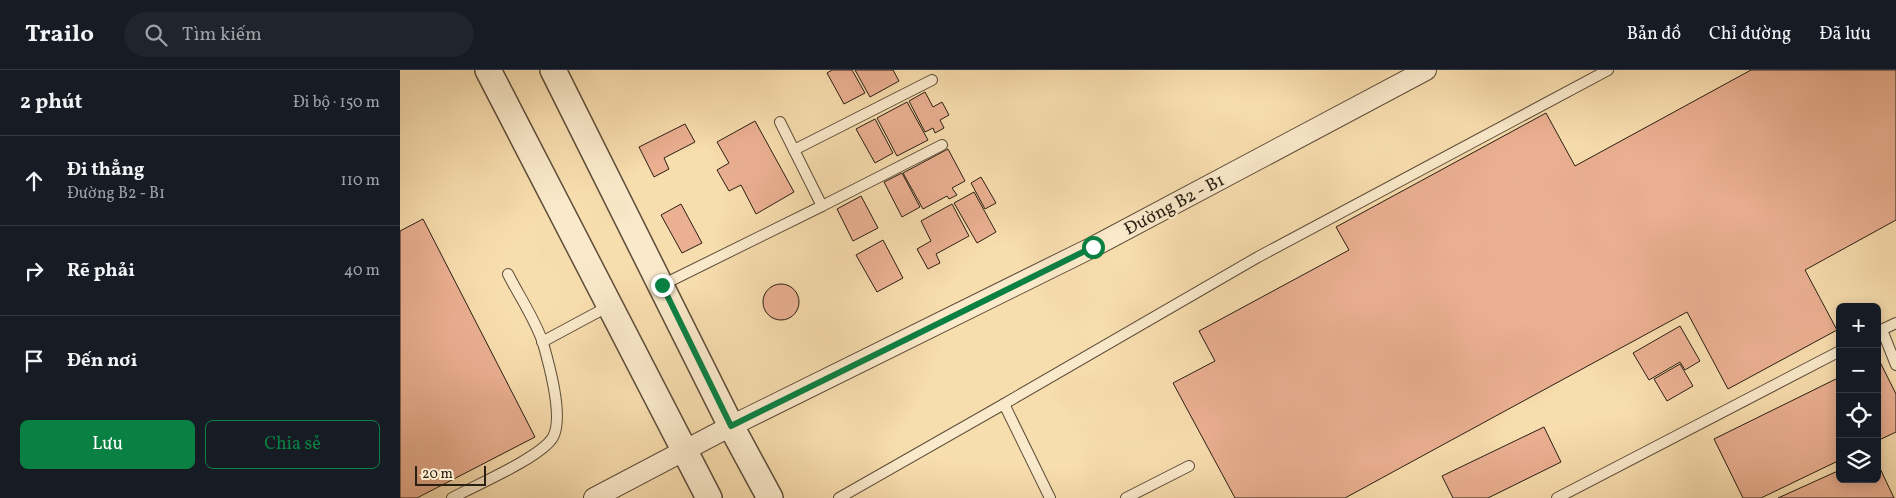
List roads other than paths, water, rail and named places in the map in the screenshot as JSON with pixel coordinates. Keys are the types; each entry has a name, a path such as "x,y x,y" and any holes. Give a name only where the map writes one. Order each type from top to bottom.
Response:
{"street":[{"path":"488,70 709,498"},
{"path":"553,70 731,426 770,498"},
{"name":"Đường B2 - B1","path":"594,498 685,452 731,426 1093,247 1426,70"}],"lane":[{"path":"839,498 1258,257 1608,70"},
{"path":"794,150 932,80"},
{"path":"780,122 822,206"},
{"path":"662,285 942,145"},
{"path":"452,498 540,451 554,436 557,420 555,394 542,342 508,274"},
{"path":"542,342 610,305"},
{"path":"1881,330 1896,322"},
{"path":"1881,333 1896,365"},
{"path":"1557,498 1836,353"},
{"path":"1004,404 1050,498"},
{"path":"1126,498 1190,466"}]}
